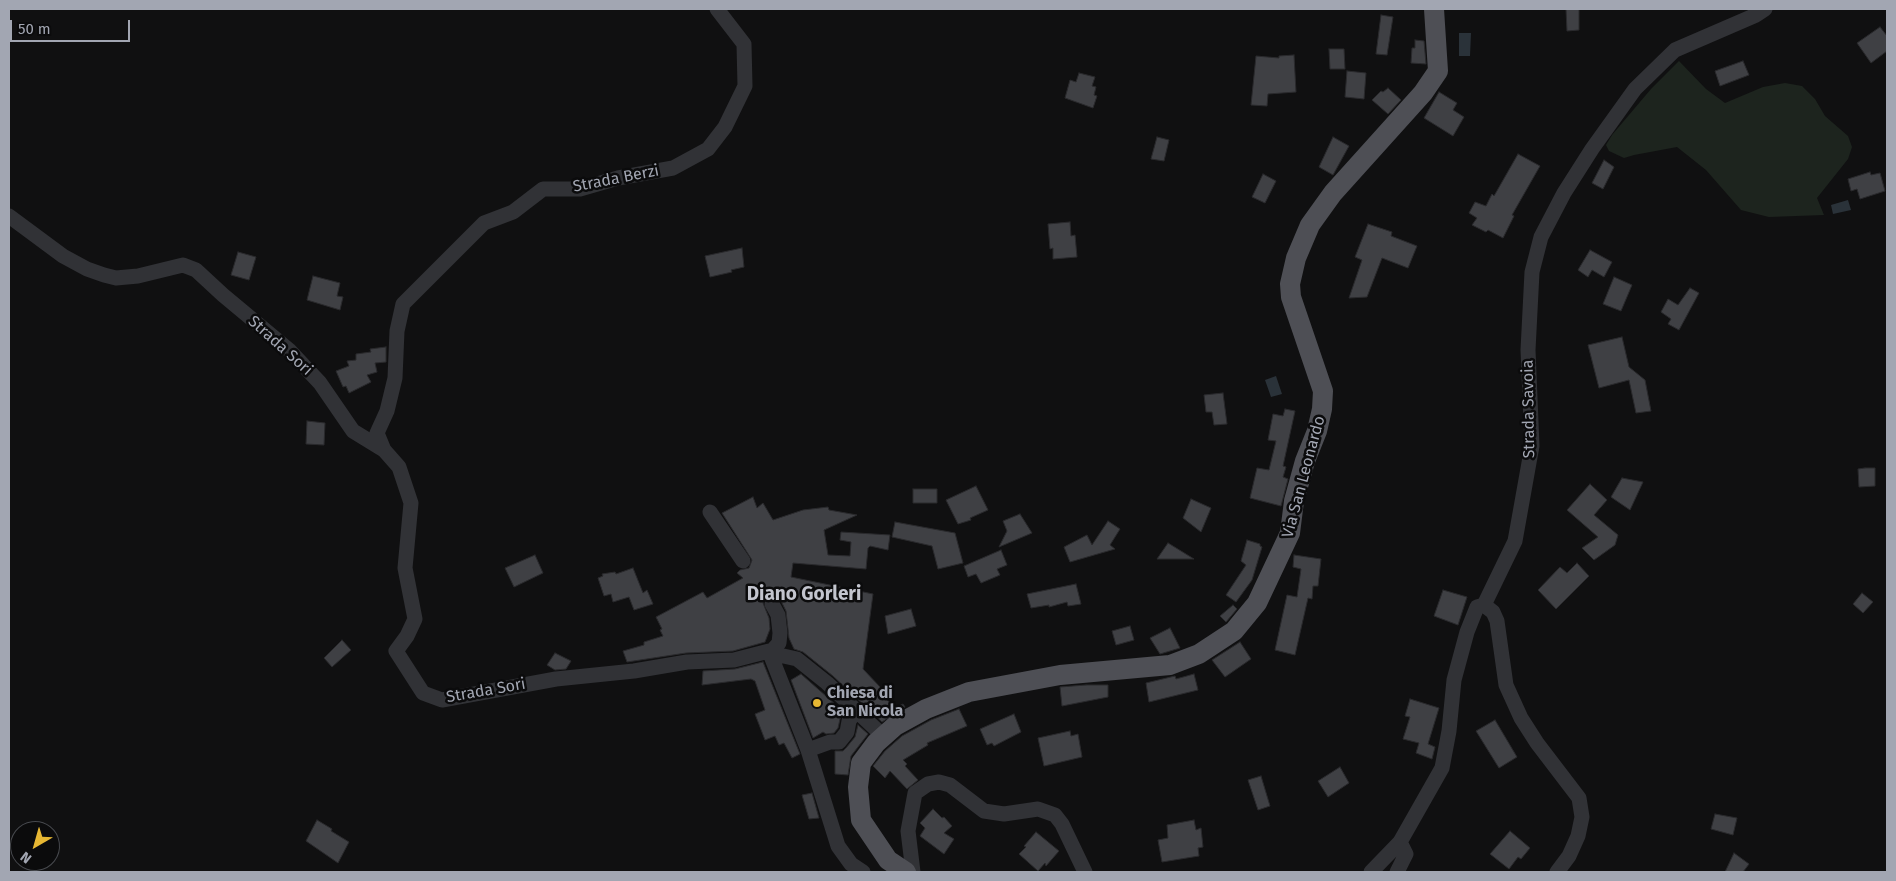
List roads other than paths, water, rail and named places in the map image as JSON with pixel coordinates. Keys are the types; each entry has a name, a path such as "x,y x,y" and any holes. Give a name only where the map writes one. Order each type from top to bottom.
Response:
{"main road":[{"name":"Via San Leonardo","path":"906,872 888,860 861,820 858,787 861,763 876,743 895,726 926,709 969,692 1060,675 1170,665 1199,654 1234,631 1257,603 1290,533 1294,501 1305,461 1317,432 1322,408 1323,391 1291,297 1290,284 1296,258 1310,225 1333,194 1423,93 1438,71 1434,9"}],"street":[{"name":"Strada Berzi","path":"384,450 377,433 387,411 395,378 397,330 403,304 484,223 513,212 543,189 580,189 618,178 673,168 708,149 725,127 745,86 744,44 717,9"},
{"name":"Strada Savoia","path":"1371,872 1400,842 1442,768 1449,731 1454,680 1467,632 1477,607 1484,605 1514,540 1532,446 1528,350 1532,272 1542,237 1564,193 1592,149 1635,89 1675,50 1756,15 1765,9"},
{"name":"Strada Sori","path":"9,216 63,256 87,269 104,275 116,278 138,276 183,265 196,270 223,296 289,350 320,383 353,431 384,450 399,467 411,503 405,568 415,619 407,636 396,651 423,693 442,700 556,679 634,671 687,662 734,660 767,650 770,652"},
{"path":"710,512 743,561"},
{"path":"770,652 779,643 780,634 778,616 772,604"},
{"path":"1484,605 1493,612 1497,621 1506,685 1521,718 1536,744 1580,798 1582,817 1578,836 1569,856 1558,872"},
{"path":"770,652 797,659 827,683 879,732 876,743"},
{"path":"770,652 808,750 838,846 851,864 863,872"},
{"path":"808,750 830,742 839,742 847,732 849,722 856,710"},
{"path":"913,872 908,831 915,794 928,784 939,782 950,785 984,811 1004,814 1038,809 1055,815 1062,824 1084,872"},
{"path":"1397,872 1406,854 1400,842"}],"place":[{"name":"Chiesa di San Nicola","path":"817,703"}],"district":[{"name":"Diano Gorleri","path":"804,595"}]}
